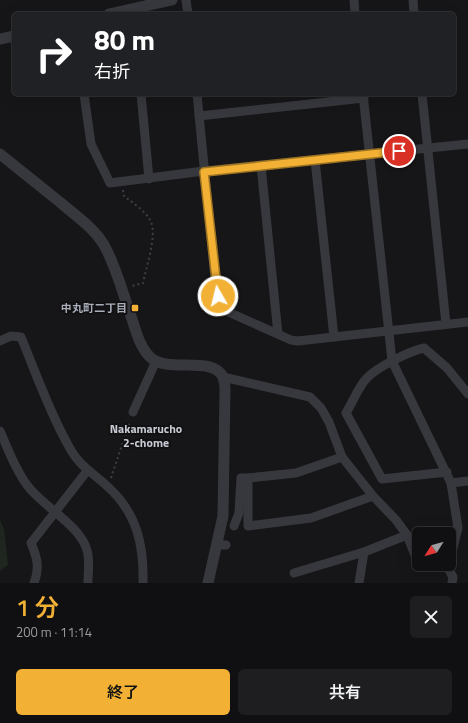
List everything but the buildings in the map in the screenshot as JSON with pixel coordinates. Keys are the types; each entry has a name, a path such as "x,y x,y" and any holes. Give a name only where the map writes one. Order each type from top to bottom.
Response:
{"street":[{"path":"118,12 172,0"},
{"path":"186,0 188,12"},
{"path":"354,0 355,12"},
{"path":"413,0 414,12"},
{"path":"0,39 12,36"},
{"path":"84,96 91,144 94,153 110,183 468,144"},
{"path":"141,96 149,179"},
{"path":"196,96 216,289 220,304 226,311 278,334 298,341 468,322"},
{"path":"199,116 363,96 392,361 447,472 451,484 458,528 456,536"},
{"path":"422,96 446,324"},
{"path":"0,154 86,224 100,239 114,267 142,346 156,361 171,365 210,366 217,370 223,377 225,389 225,498 222,545 208,583"},
{"path":"315,160 334,337"},
{"path":"261,166 278,334"},
{"path":"0,341 11,336 21,337 66,443 77,460 87,471 108,486 127,509 138,530 142,553 143,583"},
{"path":"447,472 382,479 346,413 367,378 392,361 417,349 424,348 447,368 468,394"},
{"path":"133,412 156,361"},
{"path":"223,377 310,397 321,408 329,422 342,457 373,496 396,520 407,535 412,549"},
{"path":"0,431 13,463 26,485 42,502 74,529 86,549 88,583"},
{"path":"234,526 239,513 241,478 296,473 342,457"},
{"path":"34,583 38,568 37,558 32,543 87,471"},
{"path":"248,478 248,526 311,518 373,496"},
{"path":"451,484 468,481"},
{"path":"294,573 364,552 407,535"},
{"path":"359,583 364,552"},
{"path":"450,571 453,576 452,583"}],"path":[{"path":"122,182 124,196 138,207 151,222 152,238 143,283"},
{"path":"108,486 133,412"}],"shaded area":[{"path":"0,520 4,529 8,565 0,571"}],"place":[{"name":"中丸町二丁目","path":"135,308"}],"district":[{"name":"Nakamarucho 2-chome","path":"146,436"}],"route":[{"path":"218,296 204,172 399,151"}]}
